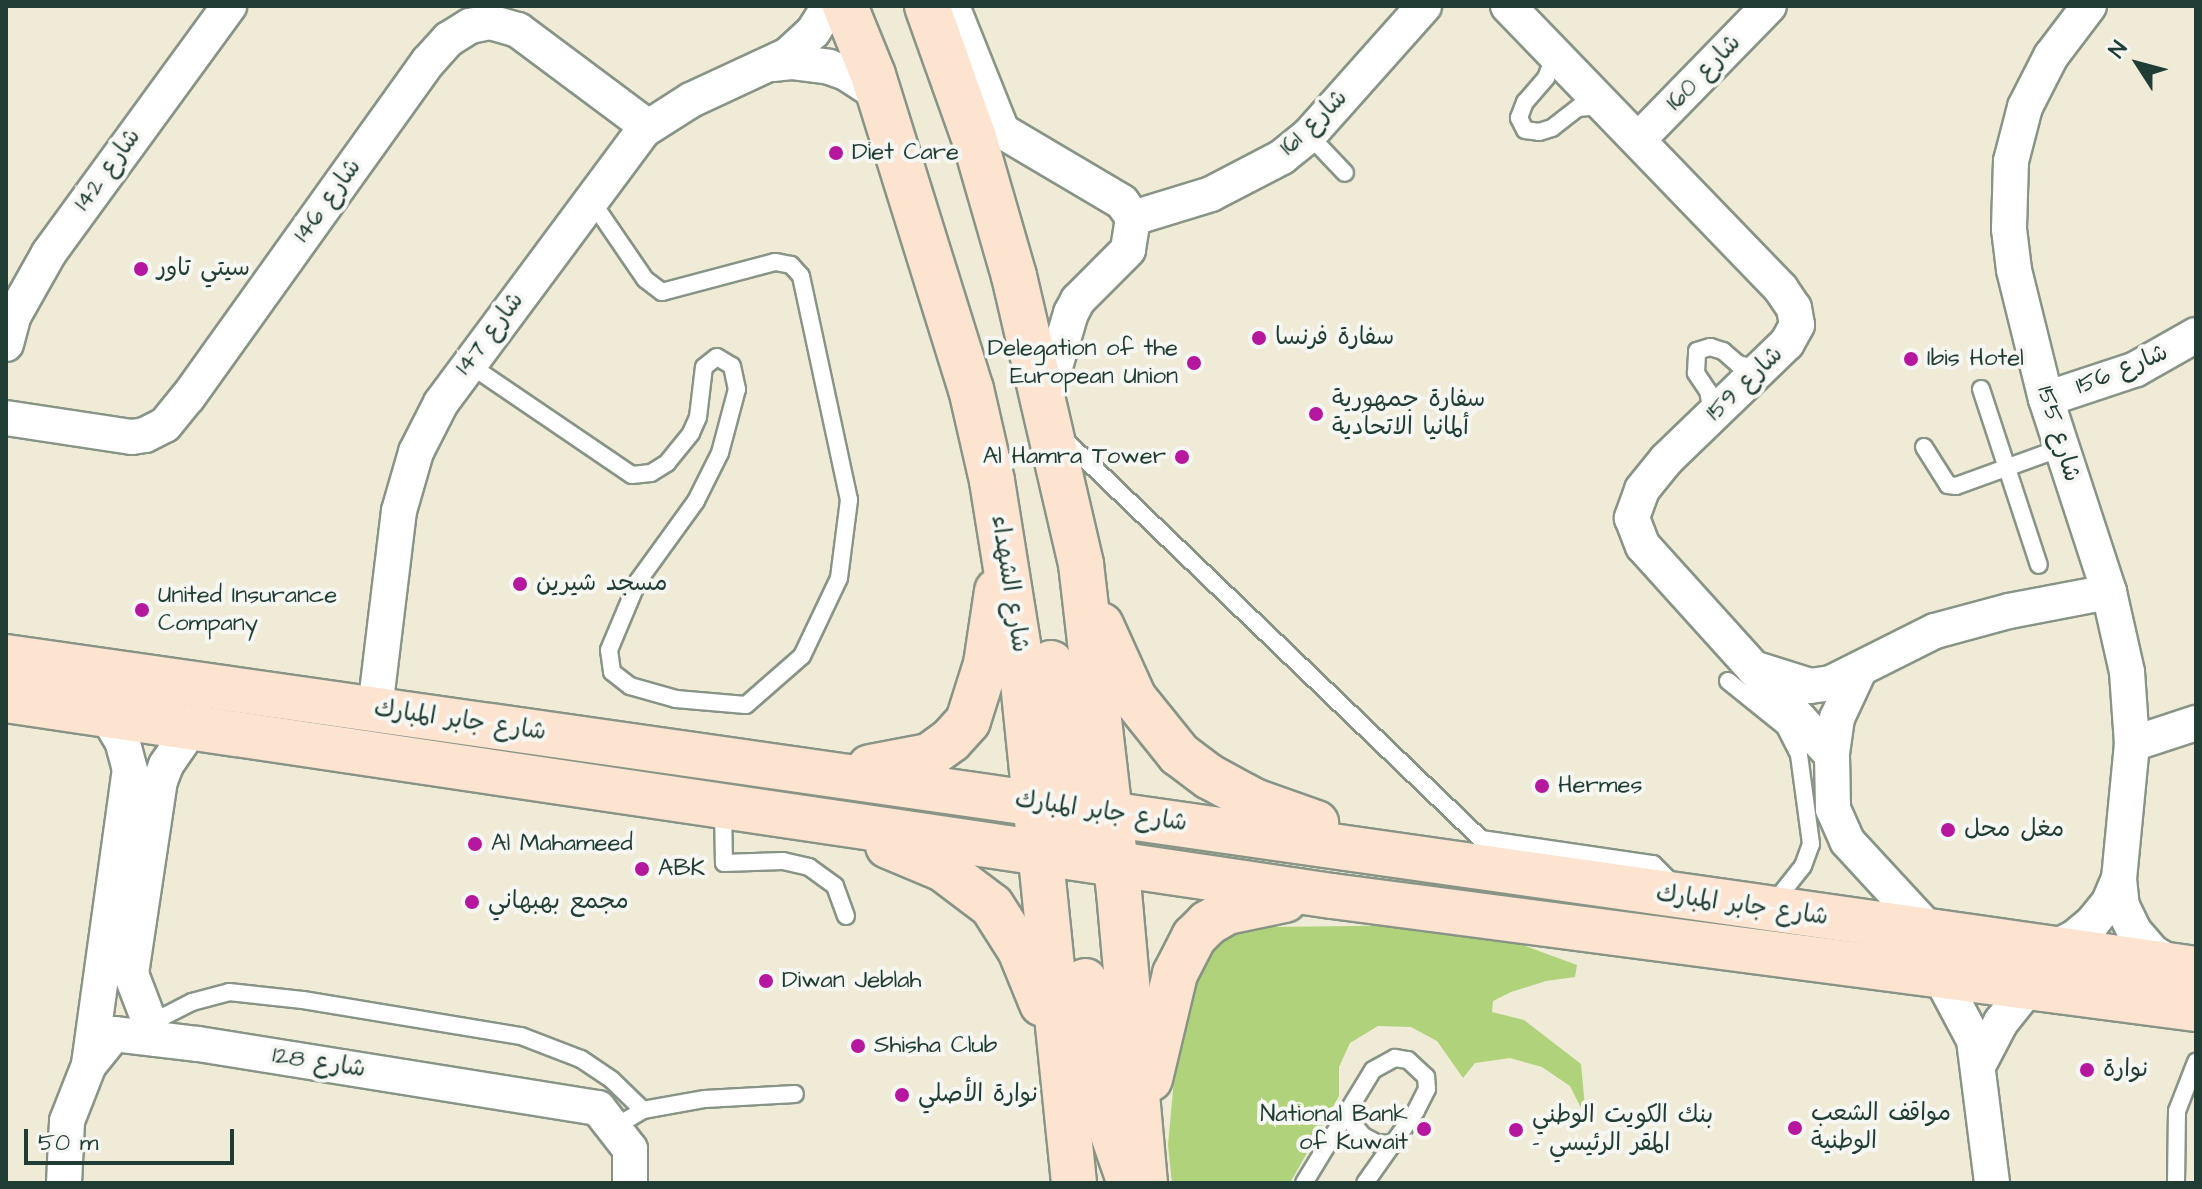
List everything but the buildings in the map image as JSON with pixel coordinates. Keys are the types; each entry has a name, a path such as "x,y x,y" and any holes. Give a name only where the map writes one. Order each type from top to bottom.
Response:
{"main road":[{"name":"شارع الشهداء","path":"845,6 878,94 971,389 995,497 1021,663 1072,807"},
{"path":"927,6 980,155 1048,414 1081,564 1101,624 1134,698 1158,732 1186,760 1210,777 1282,812 1456,853"},
{"path":"795,769 912,761 942,749 961,730 981,686 991,637 997,587 995,497"},
{"path":"1081,564 1072,807 1083,845 1095,856 1115,864 1145,1183"},
{"name":"شارع جابر المبارك","path":"6,657 1072,807 1456,853 1767,911 2186,968"},
{"name":"شارع جابر المبارك","path":"6,700 1332,896 2196,1009"},
{"path":"1072,807 1049,809 1062,823 1055,855 1067,1104 1074,1183"},
{"path":"771,813 916,856 958,878 992,906 1031,971 1067,1104"},
{"path":"1055,855 1097,1089 1130,1183"},
{"path":"1142,1137 1168,994 1180,961 1194,937 1217,916 1238,908 1332,896"}],"street":[{"name":"شارع 142","path":"6,344 13,317 49,253 229,6"},
{"name":"شارع 147","path":"375,709 399,511 408,474 427,428 467,363 618,161 648,127 691,100 773,64 801,45 829,6"},
{"path":"952,6 994,121 1002,131 1122,202 1133,218 1128,250 1078,300 1071,313 1048,414"},
{"path":"967,41 981,6"},
{"name":"شارع 161","path":"1133,218 1224,188 1282,157 1309,135 1424,6"},
{"name":"شارع 159","path":"1508,6 1610,108 1781,289 1794,308 1795,332 1646,483 1634,508 1633,526 1643,546 1739,674 1832,755"},
{"name":"شارع 160","path":"1639,139 1769,6"},
{"name":"شارع 155","path":"2089,6 2071,26 2035,83 2011,161 2009,229 2014,270 2046,399 2109,592 2130,691 2132,744 2119,879 2122,906 2134,931 2152,952 2186,968"},
{"name":"شارع 146","path":"6,418 132,437 145,435 165,425 441,45 487,14 533,40 648,127"},
{"name":"شارع 147","path":"773,64 791,62 829,67 846,73 878,94"},
{"name":"شارع 156","path":"2046,399 2136,369 2196,335"},
{"path":"1739,674 1810,686 1831,683 1858,673 1894,650 1935,631 2009,611 2109,592"},
{"path":"1858,673 1837,718 1832,755 1833,809 1847,841 1932,933"},
{"path":"89,1065 130,770 122,741 107,716"},
{"path":"2132,744 2196,723"},
{"path":"152,1031 131,974 160,781 166,765 192,727"},
{"name":"شارع 155","path":"2051,949 2074,938 2093,922 2109,902 2119,879"},
{"path":"1941,978 1966,1018 1980,1062 1992,1183"},
{"path":"1980,1062 2001,1022 2029,987"},
{"name":"شارع 128","path":"64,1183 67,1121 89,1065 114,1034 152,1031 598,1108 629,1118"},
{"path":"629,1118 630,1183"}],"lane":[{"path":"1550,47 1552,63 1546,78 1525,102 1519,118 1525,130 1539,132 1552,128 1578,108 1595,104 1610,108"},
{"path":"1309,135 1345,173"},
{"path":"467,363 632,475 651,473 667,463 691,433 698,417 704,367 717,357 732,366 737,389 720,453 696,501 638,581 609,650 612,672 630,686 676,699 746,705 802,656 839,578 849,500 801,276 791,265 775,262 662,292 645,279 591,200"},
{"path":"1712,416 1708,391 1696,373 1697,351 1710,347 1723,351 1738,364 1760,370"},
{"path":"1981,389 2039,565"},
{"path":"1048,414 1456,853"},
{"path":"1924,447 1948,485 1967,483 2061,448"},
{"path":"1739,674 1785,727 1799,755 1806,793 1811,844 1803,866 1767,911"},
{"path":"723,806 724,863 783,861 809,867 835,886 846,916"},
{"path":"152,1031 192,1002 229,992 303,1000 521,1036 581,1059 612,1080 629,1118 705,1099 795,1094"},
{"path":"1304,1183 1373,1070 1395,1058 1418,1066 1426,1077 1427,1089 1365,1183"},
{"path":"2176,1183 2177,1111 2196,1062"},
{"path":"1349,1110 1353,1124 1363,1136 1377,1143 1392,1144"}],"green space":[{"path":"1445,925 1517,943 1577,965 1575,977 1546,981 1511,992 1493,1001 1492,1012 1524,1020 1581,1064 1586,1118 1570,1086 1542,1067 1510,1058 1475,1063 1463,1078 1437,1041 1411,1027 1378,1026 1350,1043 1339,1067 1339,1096 1290,1183 1172,1183 1168,1145 1182,993 1213,942 1260,927"}],"place":[{"name":"Diet Care","path":"836,153"},
{"name":"سيتي تاور","path":"141,269"},
{"name":"سفارة فرنسا","path":"1259,338"},
{"name":"Ibis Hotel","path":"1911,359"},
{"name":"Delegation of the European Union","path":"1194,363"},
{"name":"سفارة جمهورية ألمانيا الاتحادية","path":"1316,414"},
{"name":"Al Hamra Tower","path":"1182,457"},
{"name":"مسجد شيرين","path":"520,584"},
{"name":"United Insurance Company","path":"142,610"},
{"name":"Hermes","path":"1542,786"},
{"name":"مغل محل","path":"1948,830"},
{"name":"Al Mahameed","path":"475,844"},
{"name":"ABK","path":"642,869"},
{"name":"مجمع بهبهاني","path":"472,902"},
{"name":"Diwan Jeblah","path":"766,981"},
{"name":"Shisha Club","path":"858,1046"},
{"name":"نوارة","path":"2087,1070"},
{"name":"نوارة الأصلي","path":"902,1095"},
{"name":"مواقف الشعب الوطنية","path":"1795,1128"},
{"name":"National Bank of Kuwait","path":"1424,1129"},
{"name":"بنك الكويت الوطني - المقر الرئيسي","path":"1516,1130"}]}
